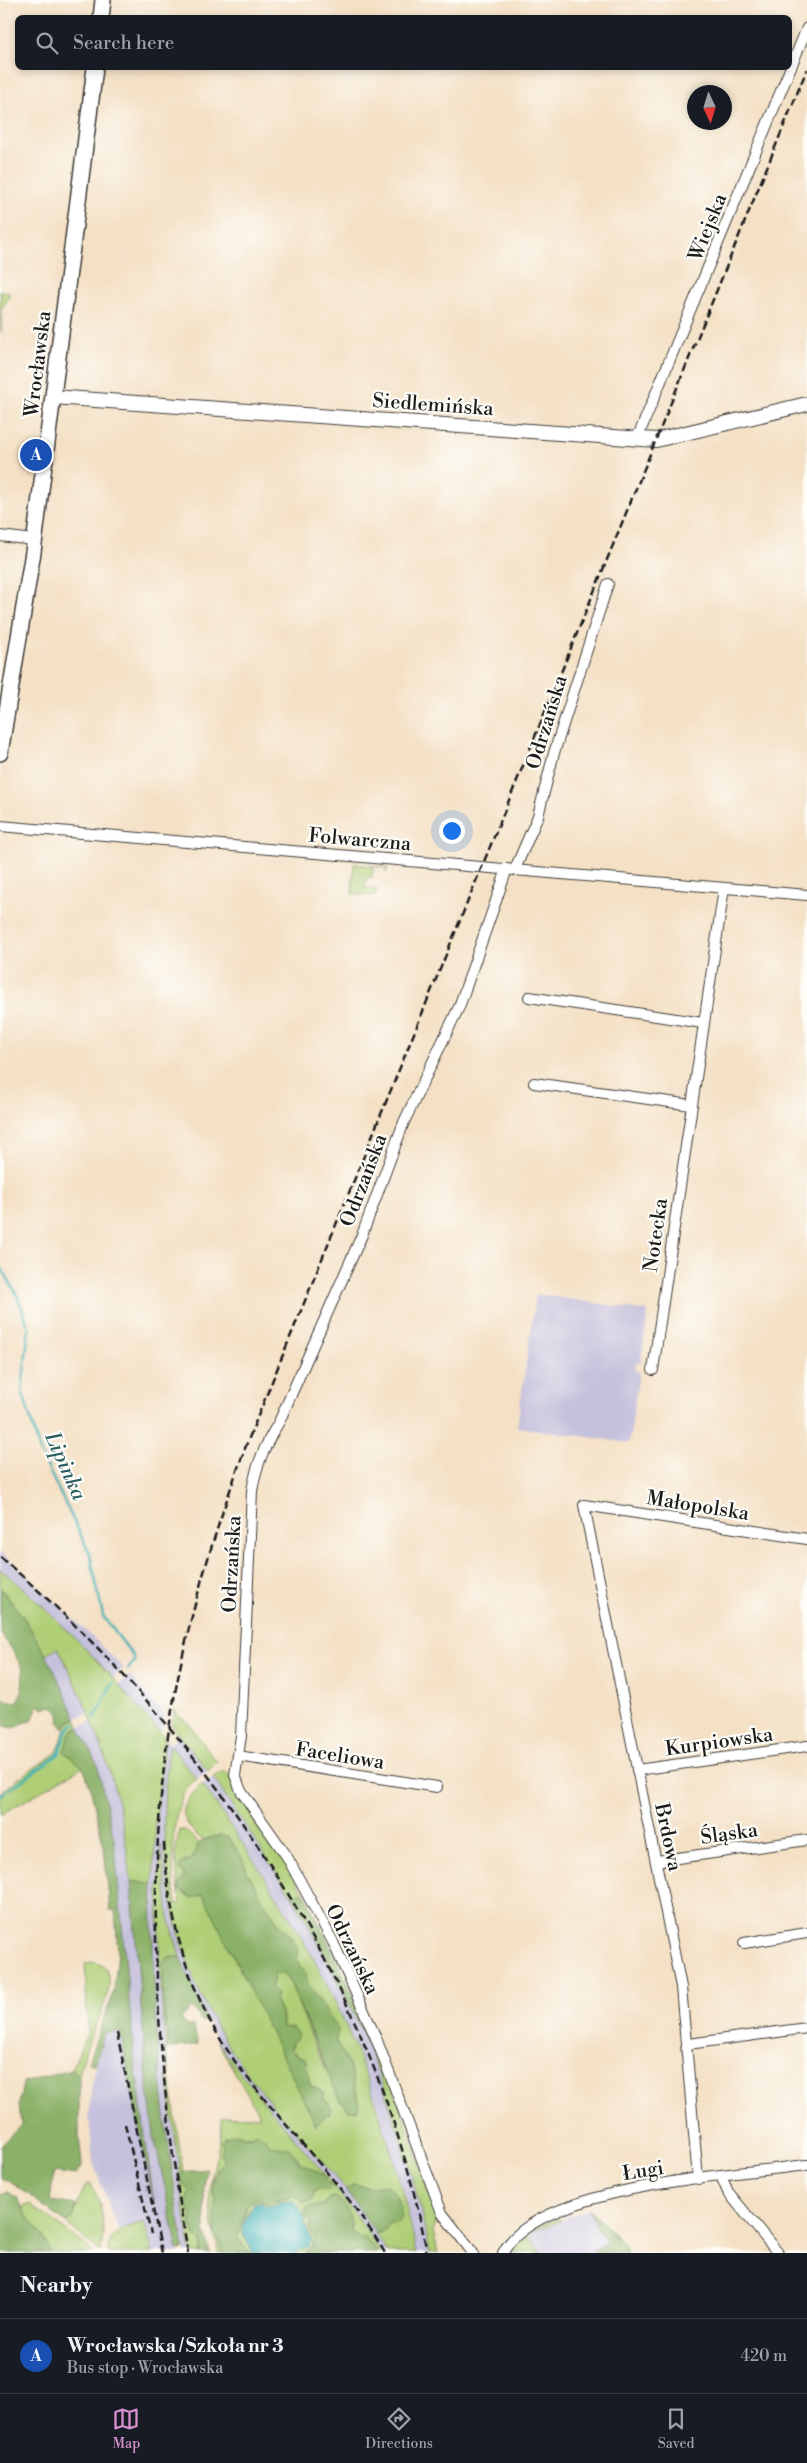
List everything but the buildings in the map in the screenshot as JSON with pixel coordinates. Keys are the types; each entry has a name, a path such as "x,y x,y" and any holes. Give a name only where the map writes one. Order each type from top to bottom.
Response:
{"main road":[{"path":"101,15 103,0"},
{"name":"Wrocławska","path":"0,753 34,540 94,70"}],"street":[{"name":"Wiejska","path":"792,64 807,28"},
{"name":"Wiejska","path":"637,439 790,70"},
{"name":"Siedlemińska","path":"53,397 637,439 665,438 807,404"},
{"path":"0,536 34,540"},
{"name":"Odrzańska","path":"473,2253 442,2213 376,2038 333,1942 286,1855 241,1792 235,1775 241,1736 252,1491 255,1469 262,1451 278,1422 362,1235 404,1122 459,1007 511,869 538,816 554,753 608,584"},
{"name":"Folwarczna","path":"0,826 807,895"},
{"name":"Notecka","path":"653,1370 724,888"},
{"path":"529,997 704,1023"},
{"path":"534,1083 691,1106"},
{"name":"Małopolska","path":"584,1505 807,1539"},
{"name":"Brdowa","path":"584,1505 682,1987 698,2179"},
{"name":"Kurpiowska","path":"637,1770 807,1746"},
{"name":"Faceliowa","path":"238,1756 437,1787"},
{"name":"Śląska","path":"656,1861 807,1840"},
{"path":"744,1943 807,1934"},
{"path":"688,2044 807,2028"},
{"name":"Ługi","path":"503,2253 522,2230 561,2210 610,2193 807,2165"},
{"path":"721,2176 728,2192 778,2253"}],"shaded area":[{"path":"536,1294 648,1311 641,1361 636,1363 635,1367 635,1370 639,1373 629,1443 517,1427"},
{"path":"0,1552 124,1668 113,1678 35,1599 0,1569"},
{"path":"58,1648 90,1712 76,1718 46,1655"},
{"path":"130,1675 166,1717 161,1721 164,1725 160,1728 162,1731 160,1732 119,1685"},
{"path":"93,1721 113,1781 125,1836 131,1881 147,2080 161,2170 178,2253 153,2253 144,2222 118,2230 93,2163 89,2115 92,2079 104,2033 120,2031 153,2193 134,2055 114,1839 97,1764 79,1727"},
{"path":"177,1733 208,1771 197,1779 170,1745 166,1790 170,1888 182,1946 195,1983 211,2017 236,2058 346,2190 367,2218 388,2253 381,2253 333,2183 258,2096 217,2041 198,2003 175,1944 169,1916 163,1865 159,1907 160,1988 170,2108 191,2253 185,2253 160,2082 154,2025 152,1935 156,1822 161,1763 165,1738 170,1744 175,1740 173,1737"},
{"path":"213,1777 292,1896 318,1942 362,2031 382,2080 408,2157 430,2253 417,2253 405,2197 378,2106 345,2025 311,1954 286,1911 202,1784"},
{"path":"588,2209 606,2243 592,2253 541,2253 528,2237 530,2233"}],"green space":[{"path":"0,291 9,292 9,297 1,309 1,332"},
{"path":"354,864 388,867 386,873 386,867 372,867 374,872 372,872 372,877 368,877 365,887 377,890 375,896 352,894"},
{"path":"0,1569 66,1628 165,1738 156,1822 153,1885 131,1881 127,1848 114,1789 106,1761 85,1706 58,1648 46,1655 24,1618 0,1588"},
{"path":"0,1588 34,1634 76,1718 67,1723 64,1728 59,1722 59,1715 55,1709 51,1706 44,1709 38,1705 32,1721 16,1727 0,1724 0,1696 9,1702 17,1702 22,1691 23,1670 12,1649 0,1633"},
{"path":"175,1709 178,1716 188,1723 217,1762 208,1771 175,1731 172,1725"},
{"path":"76,1718 79,1727 72,1731 83,1767 0,1815 0,1794 16,1780 55,1754 67,1725"},
{"path":"79,1727 97,1764 114,1839 134,2055 154,2204 120,2031 104,2033 95,2065 88,2062 114,1991 118,1952 115,1910 110,1910 104,1847 90,1786 83,1767 64,1752 69,1734"},
{"path":"170,1745 197,1779 187,1787 180,1801 176,1817 173,1874 176,1904 180,1903 175,1854 179,1830 185,1830 199,1843 191,1861 184,1861 184,1894 192,1898 203,1894 319,2122 325,2115 323,2093 310,2085 306,2071 307,2062 291,2050 295,2039 294,2029 283,2027 281,2012 271,1988 275,1974 284,1974 288,1977 320,2058 333,2082 338,2097 348,2110 358,2096 348,2063 338,2046 332,2020 309,1986 305,1973 299,1966 292,1937 280,1926 262,1899 242,1858 220,1835 202,1840 188,1825 184,1812 185,1806 188,1799 202,1784 285,1910 311,1954 346,2025 387,2137 417,2253 388,2253 376,2234 381,2232 389,2223 401,2217 398,2199 394,2193 377,2186 355,2185 346,2190 249,2076 215,2024 197,1987 183,1949 173,1909 167,1868 164,1827 165,1786"},
{"path":"224,1771 229,1773 305,1894 292,1896 213,1777"},
{"path":"220,1835 228,1837 242,1858 262,1899 280,1926 292,1937 298,1951 299,1966 305,1973 309,1986 338,2030 336,2038 338,2046 348,2063 360,2104 357,2110 348,2110 338,2097 288,1977 284,1974 275,1974 271,1988 277,1994 275,2001 281,2012 283,2027 294,2029 299,2035 292,2044 291,2050 298,2056 305,2058 310,2085 323,2093 324,2100 329,2103 332,2109 316,2125 203,1894 193,1898 179,1889 179,1884 185,1877 179,1869 180,1864 191,1861 196,1848 201,1842"},
{"path":"161,1845 169,1916 180,1957 168,1957 165,1965 163,1989 167,2039 166,2050 183,2172 180,2178 170,2100 161,1998 159,1896"},
{"path":"131,1881 153,1885 156,2022 170,2158 184,2249 178,2250 154,2136 147,2080"},
{"path":"301,1893 305,1894 370,2030 362,2031 318,1942 292,1896"},
{"path":"168,1957 180,1957 207,2021 202,2022 195,2010 191,2008 181,2019 187,2026 193,2026 198,2044 166,2049 169,2042 163,2006 163,1961"},
{"path":"90,1962 102,1965 108,1973 109,1983 103,2008 89,2041 79,2075 71,2070 88,2032 85,1964"},
{"path":"370,2030 402,2111 429,2194 440,2215 433,2232 438,2253 430,2253 417,2196 401,2140 362,2031"},
{"path":"217,2041 343,2198 381,2253 377,2253 372,2246 351,2231 350,2220 346,2212 329,2198 323,2206 312,2206 315,2230 314,2243 304,2252 295,2253 302,2243 305,2233 303,2210 286,2201 275,2206 249,2210 243,2225 253,2253 249,2253 237,2237 246,2207 259,2199 273,2202 294,2195 299,2198 326,2181 322,2174 299,2163 297,2156 268,2144 256,2132 253,2136 232,2135 224,2137 223,2162 213,2175 213,2193 216,2200 215,2225 222,2253 218,2253 211,2217 210,2194 212,2175 222,2127 222,2117 260,2116"},
{"path":"71,2070 79,2075 79,2135 82,2166 76,2175 54,2172 50,2201 76,2205 73,2216 66,2223 15,2184 0,2178 0,2146 21,2125 19,2104 23,2083"},
{"path":"256,2132 265,2137 268,2144 281,2148 290,2148 299,2163 322,2174 332,2186 329,2190 315,2190 311,2201 304,2203 294,2195 266,2204 259,2199 252,2201 246,2207 237,2237 249,2253 222,2253 218,2238 214,2236 216,2200 213,2190 215,2175 223,2162 220,2153 223,2145 221,2142 228,2136 253,2136"},
{"path":"207,2169 204,2187 205,2232 210,2253 201,2253 202,2241 195,2236 190,2226 192,2216 186,2205 189,2192 180,2178 183,2172"},
{"path":"180,2179 189,2192 186,2205 192,2216 190,2226 195,2236 202,2241 201,2253 191,2253"},
{"path":"87,2184 91,2185 101,2209 103,2234 101,2251 66,2223 76,2210"},
{"path":"354,2184 367,2188 387,2185 398,2201 401,2220 396,2223 389,2223 385,2231 376,2234 346,2190"},
{"path":"8,2192 18,2198 26,2215 43,2235 51,2253 0,2253 0,2194"},
{"path":"335,2197 343,2203 348,2212 351,2221 351,2231 357,2237 365,2238 377,2253 304,2253 312,2247 315,2238 310,2231 312,2222 306,2218 306,2209 312,2206 322,2206 329,2198"},
{"path":"30,2204 94,2253 51,2253 43,2235 26,2215 22,2207"},
{"path":"588,2209 624,2244 627,2253 592,2253 606,2243"},
{"path":"557,2217 562,2219 530,2233 528,2237 541,2253 534,2253 532,2250 529,2253 509,2253 526,2233"},
{"path":"144,2222 153,2253 109,2253 111,2239 119,2231"}],"water":[{"path":"286,2201 294,2201 301,2209 312,2240 308,2247 300,2249 295,2253 253,2253 243,2234 243,2225 254,2203 261,2202 266,2207"}],"waterway":[{"name":"Lipinka","path":"0,1265 17,1295 29,1328 22,1390 40,1452 90,1554 103,1616 134,1657 134,1662 128,1669"},
{"name":"Lipinka","path":"94,1717 113,1683"},
{"name":"Lipinka","path":"0,1796 59,1754 66,1731 75,1724"}],"railway":[{"path":"188,2253 169,2126 163,2062 158,1999 156,1871 167,1743 180,1666 199,1591 221,1516 247,1443 807,69"},
{"path":"0,1557 76,1626 147,1702 213,1783 273,1869 325,1960 368,2054 403,2152 427,2253"},
{"path":"164,1843 171,1904 177,1934 196,1992 209,2020 243,2072 335,2182 370,2228 385,2253"},
{"path":"117,2033 162,2253"},
{"path":"125,2124 151,2234"}],"place":[{"name":"Wrocławska / Szkoła nr 3","path":"36,455"}]}
